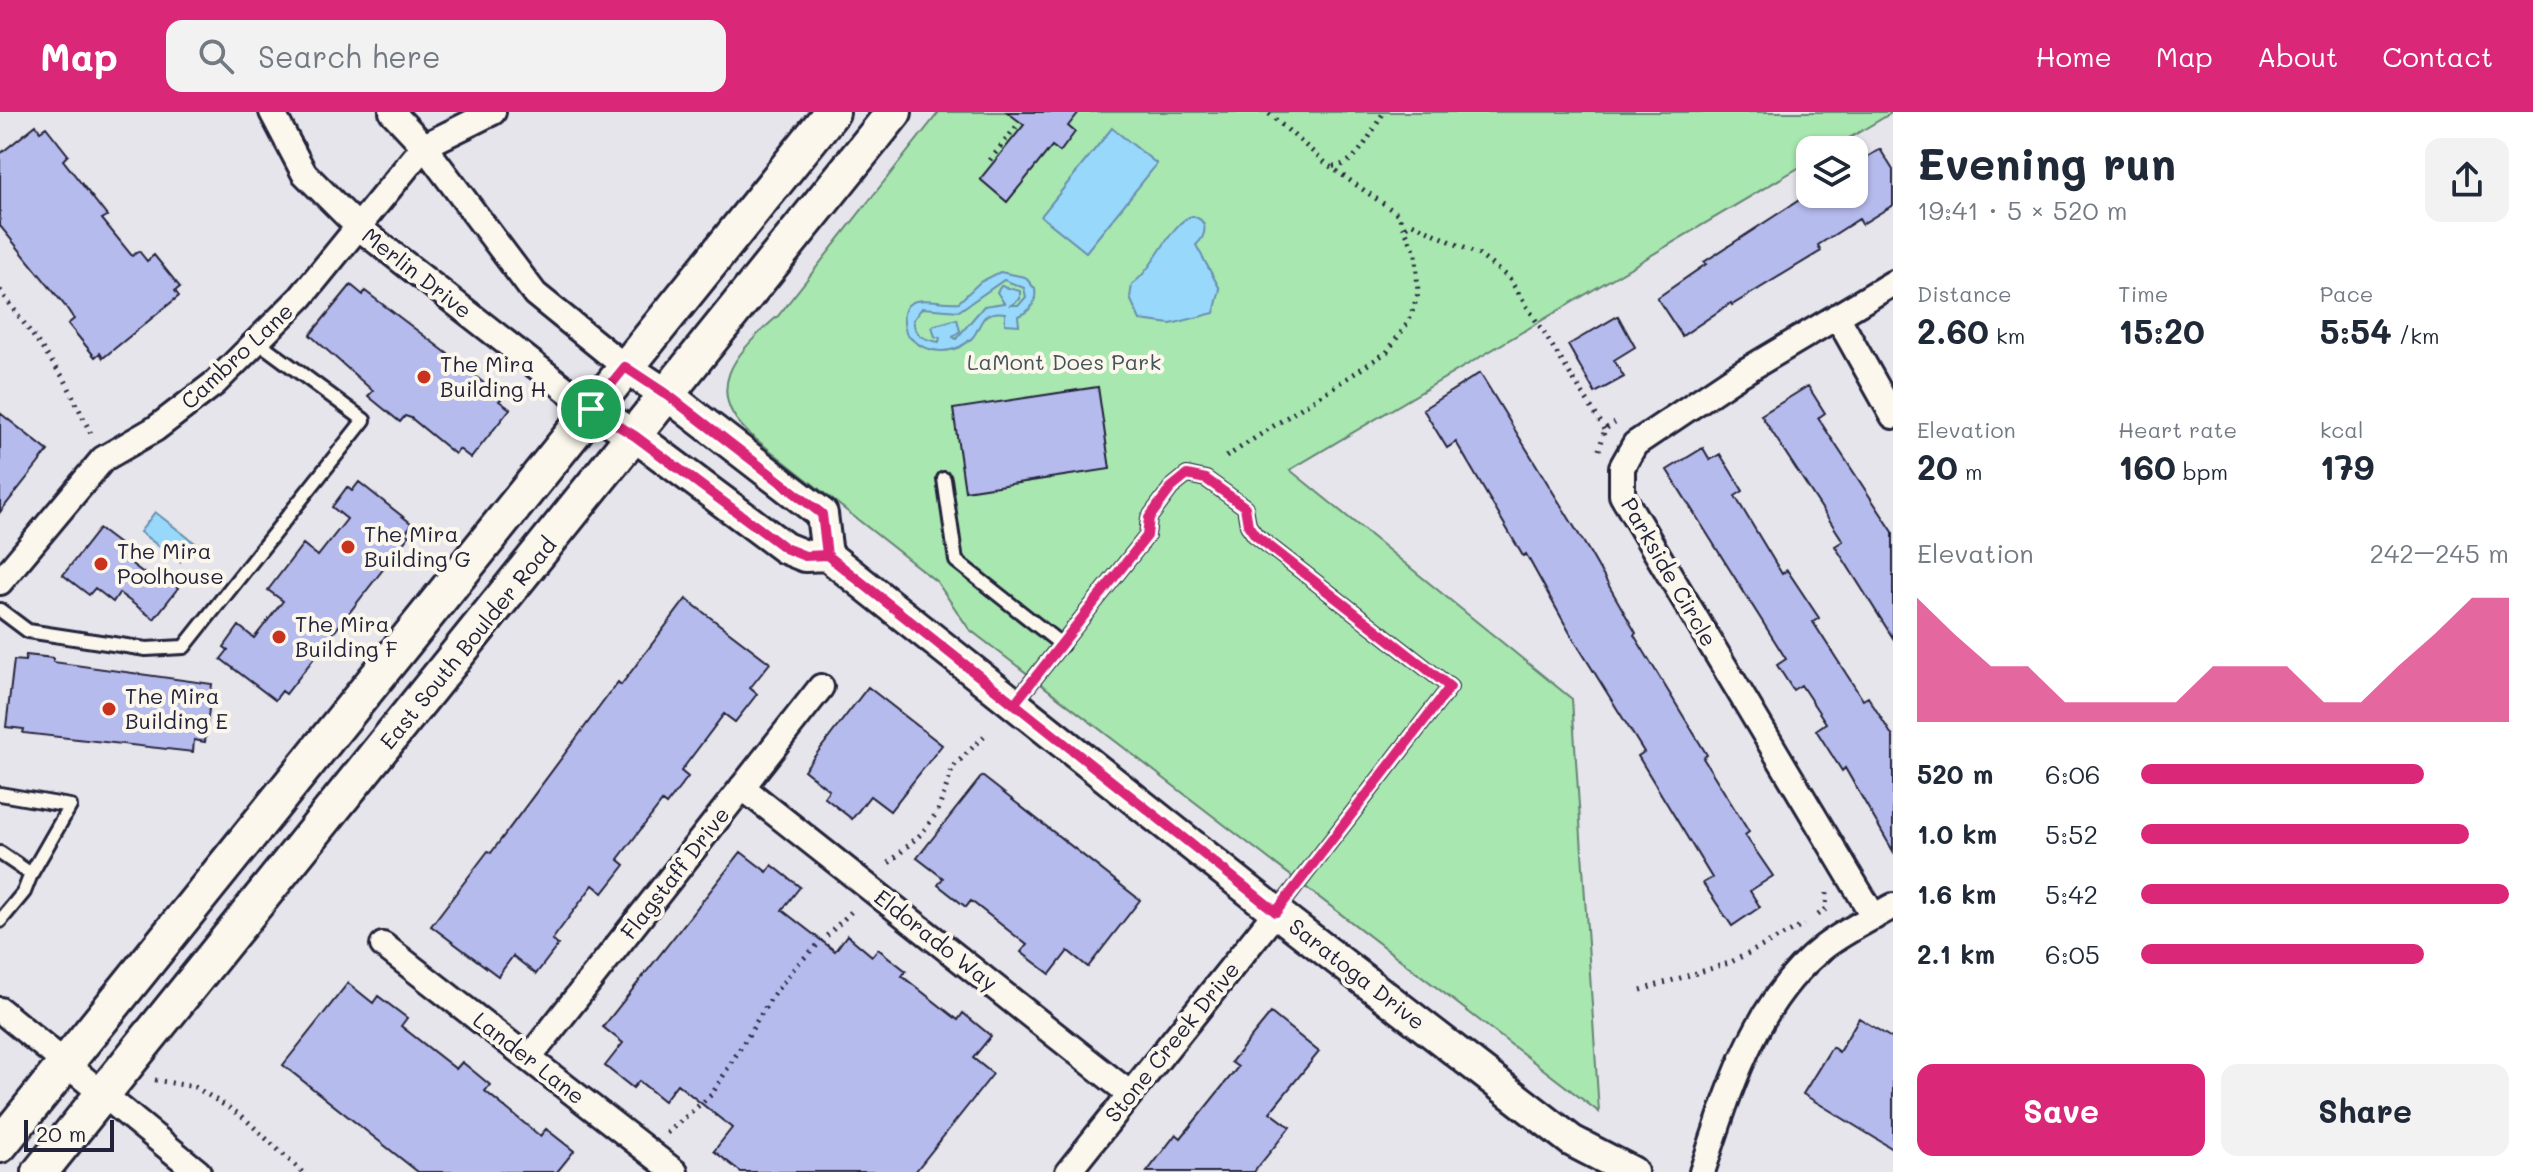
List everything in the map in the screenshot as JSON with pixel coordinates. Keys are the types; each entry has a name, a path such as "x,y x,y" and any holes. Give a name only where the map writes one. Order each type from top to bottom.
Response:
{"main road":[{"path":"0,1145 832,112"},
{"name":"East South Boulder Road","path":"40,1172 110,1103 894,112"}],"street":[{"name":"Merlin Drive","path":"272,112 304,173 358,227 591,409"},
{"path":"392,112 424,146 535,294 625,367 669,396 822,514 827,555 805,556 785,548 635,436 591,409"},
{"path":"424,146 493,112"},
{"name":"Cambro Lane","path":"0,582 103,459 167,420 215,383 301,297 424,146"},
{"name":"Parkside Circle","path":"1883,912 1622,495 1622,467 1635,444 1732,379 1893,283"},
{"path":"1837,316 1893,416"},
{"name":"Saratoga Drive","path":"827,555 1276,912 1572,1141 1632,1172"},
{"name":"Flagstaff Drive","path":"529,1058 821,687"},
{"name":"Eldorado Way","path":"742,787 1130,1094"},
{"name":"Stone Creek Drive","path":"1068,1172 1276,912"},
{"path":"1702,1172 1734,1080 1757,1029 1778,994 1825,946 1883,912"},
{"name":"Lander Lane","path":"383,945 675,1172"},
{"path":"0,1010 198,1172"}],"lane":[{"path":"0,610 28,631 146,649 184,647 251,567 364,420 257,341"},
{"path":"1014,704 1147,536 1149,518 1180,478 1196,475 1245,507 1248,525 1255,535 1450,687 1276,912"},
{"path":"944,479 956,561 1062,645"},
{"path":"0,794 70,806 24,892 0,921"},
{"path":"0,853 31,874"}],"path":[{"path":"1267,112 1328,165 1412,223 1479,255 1521,292 1605,429"},
{"path":"1328,165 1345,164 1357,153 1384,112"},
{"path":"990,160 1020,122"},
{"path":"1345,164 1350,180"},
{"path":"1226,457 1375,362 1395,343 1415,307 1419,280 1416,254 1393,209"},
{"path":"1405,228 1412,223"},
{"path":"0,290 65,380 103,459"},
{"path":"889,863 922,833 938,811 953,767 984,736"},
{"path":"666,1133 712,1094 773,995 796,966 853,910"},
{"path":"110,1103 151,1079 195,1087 242,1116 302,1172"}],"green space":[{"name":"LaMont Does Park","path":"939,112 1893,112 1853,136 1796,136 1796,169 1290,470 1572,699 1599,1112 969,629 937,582 753,437 737,420 728,404 726,388 737,358 778,316"}],"water":[{"path":"1112,128 1157,164 1086,252 1041,216"},
{"path":"1192,216 1204,224 1204,232 1196,245 1220,289 1214,313 1171,324 1140,320 1130,298 1132,284 1148,268 1177,227"},
{"path":"1000,272 1025,277 1035,289 1035,298 1030,309 1018,316 1019,325 1005,324 1005,313 997,312 984,318 965,344 938,351 921,345 906,333 904,318 906,308 911,303 959,302 980,282","holes":["1004,280 1024,288 1026,297 1019,305 1011,305 1020,299 1020,291 1001,286 997,292 1004,303 984,306 956,339 953,337 960,331 957,319 932,326 935,337 940,337 939,342 924,338 915,329 914,319 922,308 959,311"]},
{"path":"155,512 195,543 180,562 140,532"}],"building":[{"path":"1007,112 1079,112 1068,126 1075,132 1060,152 1052,146 1007,202 980,179 1024,125"},
{"path":"36,125 40,131 46,127 68,155 63,160 107,216 102,219 132,256 139,251 147,261 154,255 180,287 175,291 179,296 103,358 100,353 95,357 68,324 74,319 66,307 0,226 0,154"},
{"path":"1880,149 1893,170 1893,205 1862,224 1859,219 1818,245 1821,251 1731,303 1682,336 1657,298 1706,264 1704,262 1796,202 1796,208 1868,208 1868,156"},
{"name":"The Mira Building H","path":"351,285 363,295 365,291 452,357 502,398 499,401 510,409 471,458 459,449 455,454 411,418 405,416 400,422 368,396 373,391 310,335"},
{"path":"1618,316 1635,347 1614,360 1624,377 1595,393 1568,345"},
{"path":"1480,373 1589,551 1636,633 1634,635 1707,755 1703,758 1749,832 1745,835 1773,876 1750,891 1760,907 1732,926 1703,883 1712,878 1638,756 1644,752 1571,635 1526,554 1523,556 1456,442 1447,448 1423,409"},
{"path":"1808,386 1825,413 1818,418 1893,532 1893,638 1835,546 1843,541 1761,415"},
{"path":"1098,387 1110,469 965,491 953,409"},
{"path":"0,413 48,451 0,512"},
{"path":"1703,448 1710,460 1720,454 1743,491 1735,496 1782,574 1787,570 1819,618 1813,622 1863,700 1868,697 1893,737 1893,851 1845,768 1842,771 1816,730 1826,723 1801,685 1793,690 1777,665 1786,659 1667,470"},
{"path":"359,482 412,524 405,533 409,536 286,694 282,691 275,700 221,659 228,650 224,647 239,626 254,638 283,601 268,590 303,544 318,556 347,519 332,507 347,487 352,491"},
{"name":"The Mira Poolhouse","path":"99,529 123,547 119,554 154,581 159,574 178,588 154,619 119,593 113,602 95,588 89,595 63,575"},
{"path":"686,599 770,663 750,688 757,694 735,722 724,714 681,771 688,777 666,805 662,802 618,859 625,865 603,893 593,885 552,940 558,945 536,974 513,956 498,976 431,926 488,851 491,853 618,682 621,685"},
{"name":"The Mira Building E","path":"26,655 53,658 53,662 212,684 205,742 194,740 193,752 23,733 24,729 6,727 14,660 25,661"},
{"path":"868,687 942,745 890,811 870,796 852,819 824,797 829,790 804,770"},
{"path":"982,776 1140,900 1088,967 1068,951 1050,974 1021,952 1027,945 971,901 966,907 938,885 943,878 917,858"},
{"path":"741,852 767,872 772,865 800,887 782,910 835,951 847,935 872,956 878,949 906,971 902,976 958,1020 963,1013 991,1036 973,1058 993,1074 915,1172 741,1172 714,1151 732,1128 677,1084 664,1101 639,1081 633,1088 605,1066 623,1043 603,1027"},
{"path":"348,983 373,1003 378,996 407,1018 401,1026 456,1069 462,1062 490,1085 485,1091 540,1136 546,1129 574,1151 557,1172 418,1172 283,1065"},
{"path":"1271,1013 1319,1052 1270,1112 1290,1127 1254,1172 1147,1172 1176,1134 1181,1138 1238,1067 1231,1062"},
{"path":"1859,1018 1893,1039 1893,1149 1803,1094 1832,1047 1839,1052"}],"place":[{"name":"The Mira Building H","path":"424,377"},
{"name":"The Mira Building G","path":"348,547"},
{"name":"The Mira Poolhouse","path":"101,564"},
{"name":"The Mira Building F","path":"279,637"},
{"name":"The Mira Building E","path":"109,709"}],"route":[{"path":"591,409 625,367 669,396 822,514 827,555 1014,704 1049,662 1147,536 1149,518 1171,488 1187,475 1206,479 1245,507 1248,525 1255,535 1450,687 1276,912 1250,891 921,630 827,555 805,556 785,548 635,436 591,409"}]}
